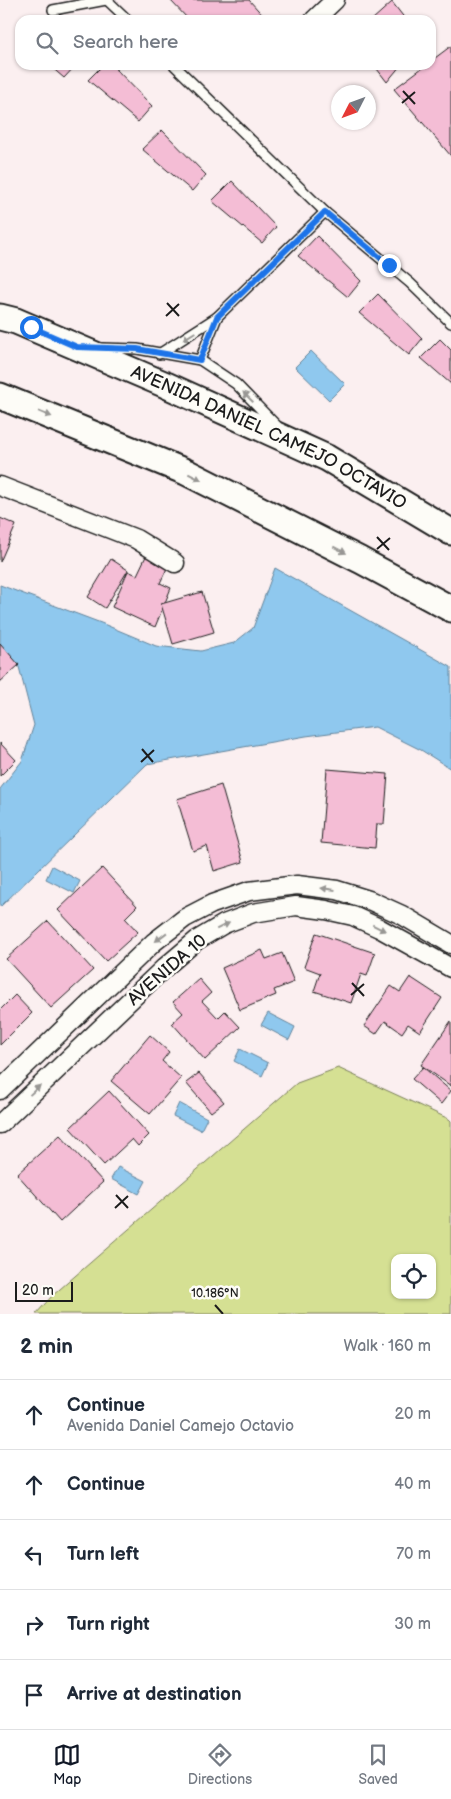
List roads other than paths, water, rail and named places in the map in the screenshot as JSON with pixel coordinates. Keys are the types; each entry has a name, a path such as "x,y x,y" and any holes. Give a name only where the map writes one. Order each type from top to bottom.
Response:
{"main road":[{"name":"AVENIDA DANIEL CAMEJO OCTAVIO","path":"0,317 16,321 77,347 327,458 451,532"},
{"path":"0,396 186,472 360,560 451,609"}],"street":[{"path":"319,15 335,0"},
{"path":"0,486 136,539 175,563"},
{"name":"AVENIDA 10","path":"0,1090 154,942 185,918 212,904 249,892 297,885 337,890 369,900 402,915 451,944"},
{"name":"AVENIDA 10","path":"0,1124 197,940 224,924 253,913 296,906 353,916 379,928 451,968"},
{"path":"110,984 128,1003"}],"lane":[{"path":"53,10 107,0 123,15"},
{"path":"179,70 325,212 410,283 451,323"},
{"path":"159,354 217,317 325,212"},
{"path":"200,360 217,317"},
{"path":"77,347 137,349 200,360 236,384 295,444"}],"water":[{"path":"311,351 345,384 329,400 295,367"},
{"path":"275,568 451,667 451,769 421,750 375,727 306,736 147,764 0,907 0,789 22,761 34,725 19,667 0,652 0,585 156,646 201,651 234,643 253,628"},
{"path":"52,866 80,881 74,893 46,879"},
{"path":"268,1013 295,1027 289,1040 261,1025"},
{"path":"240,1049 268,1063 262,1076 234,1061"},
{"path":"179,1103 207,1118 201,1130 173,1116"},
{"path":"118,1167 146,1181 139,1194 111,1179"}]}
